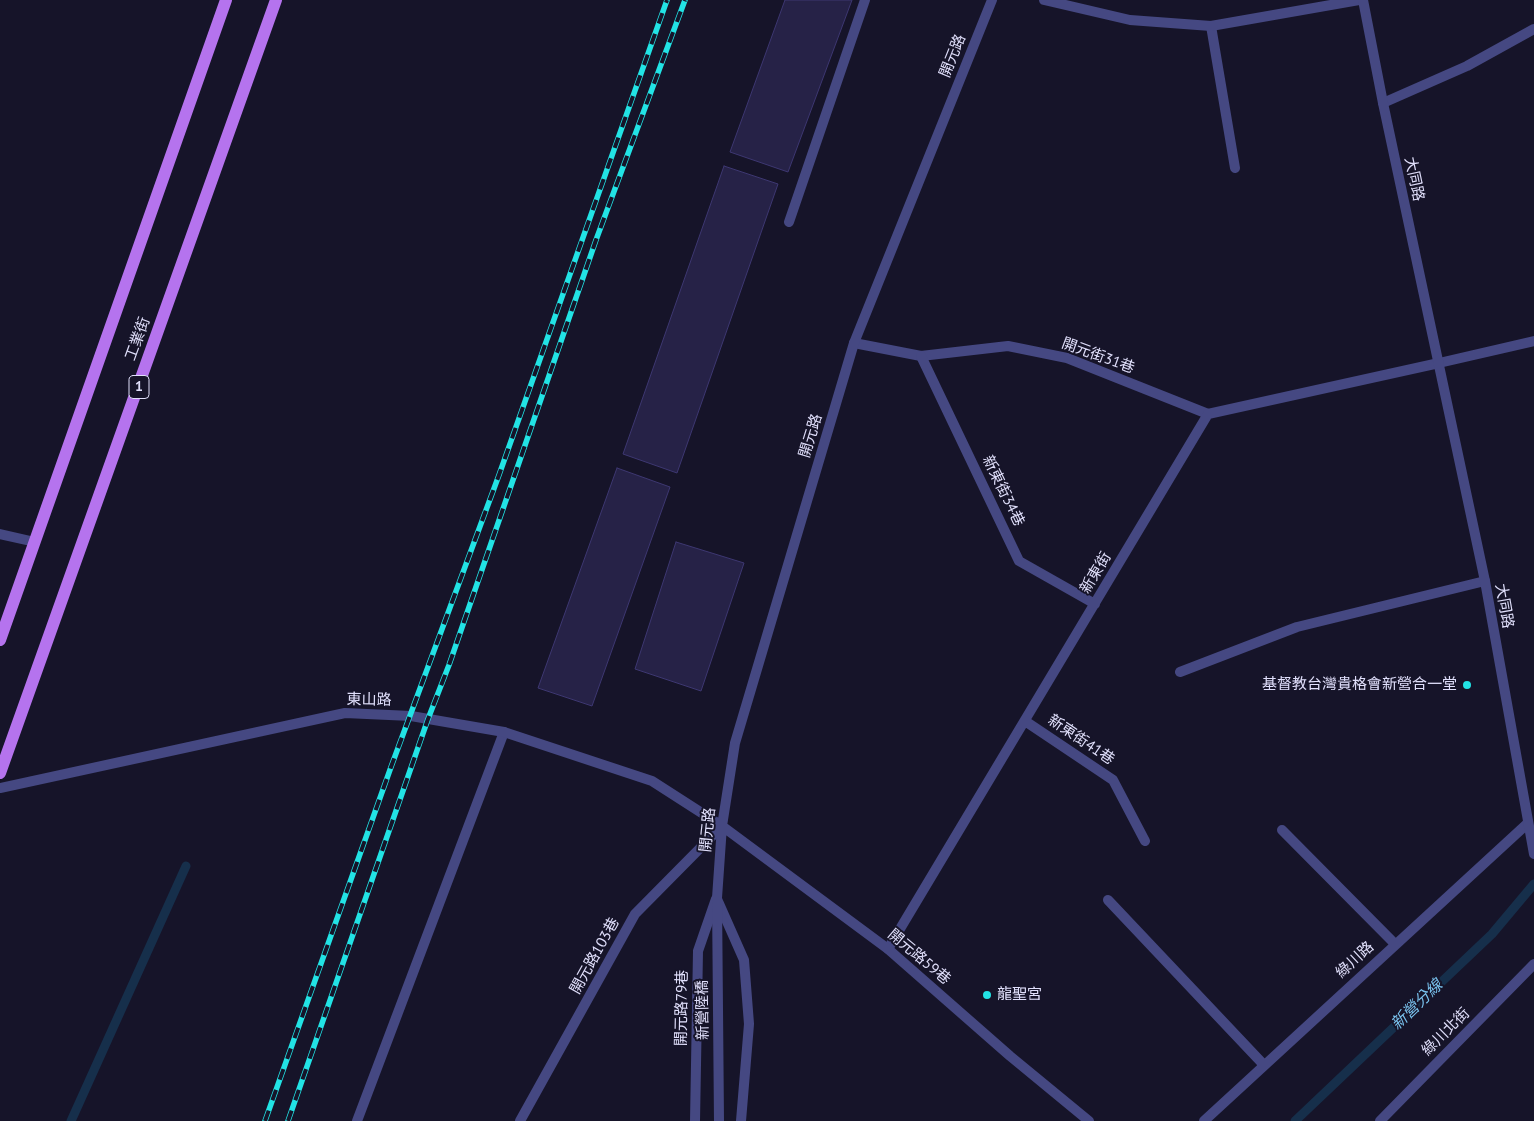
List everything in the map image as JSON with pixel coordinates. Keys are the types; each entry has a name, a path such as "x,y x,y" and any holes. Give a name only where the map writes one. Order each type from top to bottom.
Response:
{"main road":[{"name":"工業街","path":"0,640 226,0"},
{"name":"工業街","path":"0,773 276,0"}],"street":[{"path":"789,222 866,0"},
{"name":"開元路","path":"716,898 722,826 735,743 854,344 992,0"},
{"path":"1044,0 1130,20 1211,26 1361,0"},
{"name":"大同路","path":"1361,0 1485,581 1534,854"},
{"path":"1211,26 1235,168"},
{"path":"1383,104 1467,66 1534,29"},
{"path":"1208,414 1439,364 1534,341"},
{"name":"開元街31巷","path":"854,344 921,356 1008,346 1067,358 1208,414"},
{"name":"新東街34巷","path":"921,356 1019,561 1095,604"},
{"name":"新東街","path":"888,949 1208,414"},
{"path":"0,534 35,542"},
{"path":"1180,672 1297,627 1485,581"},
{"name":"東山路","path":"0,788 345,713 411,716 504,732 652,781 722,826"},
{"name":"新東街41巷","path":"1025,721 1113,780 1145,841"},
{"path":"356,1121 504,732"},
{"name":"綠川路","path":"1204,1121 1528,822"},
{"name":"開元路59巷","path":"722,826 888,949 1010,1056 1089,1121"},
{"name":"開元路103巷","path":"520,1121 635,914 722,826"},
{"path":"1282,830 1395,944"},
{"path":"716,898 744,960 749,1024 741,1121"},
{"name":"開元路79巷","path":"695,1121 698,951 716,898"},
{"name":"新營陸橋","path":"716,898 719,1121"},
{"path":"1108,900 1264,1064"},
{"name":"綠川北街","path":"1380,1121 1534,964"}],"building":[{"path":"785,0 852,0 788,172 730,152"},
{"path":"724,166 778,184 677,473 623,454"},
{"path":"617,468 670,487 592,706 538,688"},
{"path":"676,542 744,563 701,691 635,669"}],"waterway":[{"path":"71,1121 186,866"},
{"name":"新營分線","path":"1295,1121 1492,934 1534,884"}],"railway":[{"path":"265,1121 391,767 499,475 667,0"},
{"path":"288,1121 596,240 685,0"}],"place":[{"name":"基督教台灣貴格會新營合一堂","path":"1467,685"},
{"name":"龍聖宮","path":"987,995"}]}
